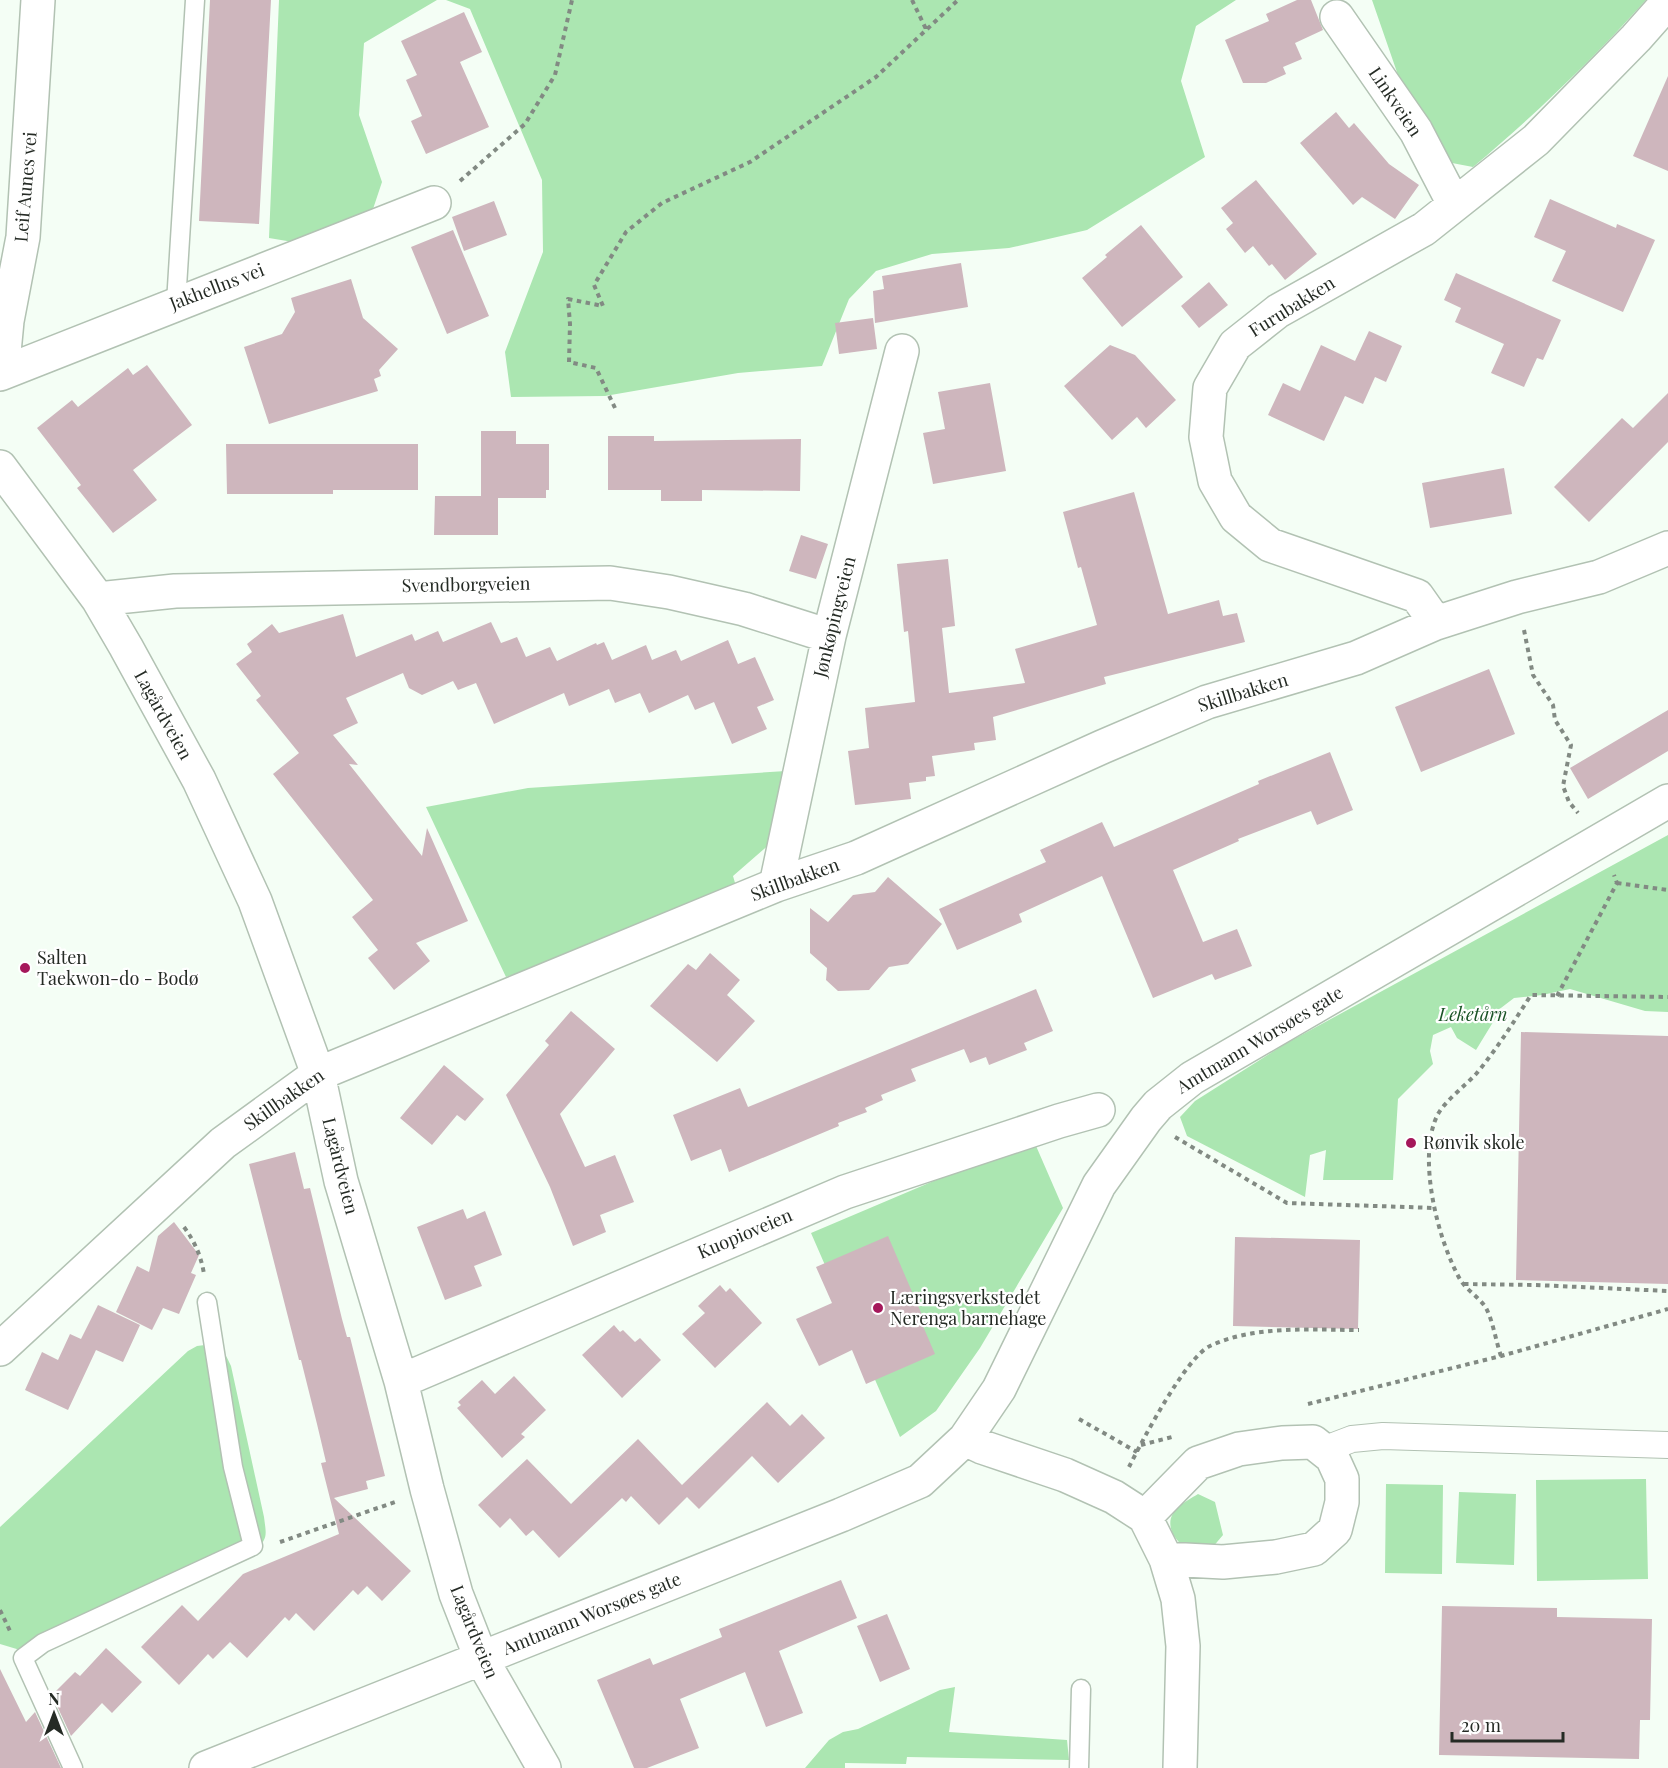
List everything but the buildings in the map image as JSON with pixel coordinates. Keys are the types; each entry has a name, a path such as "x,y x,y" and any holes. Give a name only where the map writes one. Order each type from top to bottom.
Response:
{"street":[{"name":"Leif Aunes vei","path":"1,374 8,321 24,237 38,0"},
{"name":"Furubakken","path":"1436,623 1416,596 1270,545 1236,517 1215,481 1206,437 1210,388 1235,345 1278,311 1424,229 1536,140 1668,2"},
{"name":"Linkveien","path":"1337,9 1416,131 1454,204"},
{"name":"Jakhellns vei","path":"1,374 434,203"},
{"name":"Jønkøpingveien","path":"776,885 829,636 902,351"},
{"name":"Lagårdveien","path":"0,467 98,599 199,780 255,901 318,1074 341,1181 401,1381 427,1489 456,1594 481,1658 544,1768"},
{"name":"Skillbakken","path":"0,1349 223,1143 318,1074 776,885 856,858 1206,702 1356,658 1436,623 1517,597 1599,577 1668,548"},
{"name":"Svendborgveien","path":"98,599 175,591 610,583 669,592 744,609 829,636"},
{"name":"Amtmann Worsøes gate","path":"206,1768 841,1515 920,1481 965,1439 999,1389 1099,1185 1158,1105 1192,1078 1668,801"},
{"name":"Kuopioveien","path":"401,1381 845,1192 1098,1110"},
{"path":"1323,1450 1352,1439 1383,1436 1668,1445"},
{"path":"965,1439 982,1447 1065,1474 1114,1497 1145,1517 1166,1559 1178,1599 1183,1646 1180,1768"},
{"path":"1145,1517 1198,1463 1239,1449 1282,1443 1313,1442 1332,1457 1342,1479 1342,1502 1335,1530 1314,1549 1276,1557 1224,1562 1166,1559"}],"lane":[{"path":"176,303 195,0"},
{"path":"73,1768 23,1658 43,1643 253,1546 234,1467 207,1302"},
{"path":"1079,1768 1081,1689"}],"path":[{"path":"434,203 525,124 555,75 572,0"},
{"path":"912,0 926,30"},
{"path":"615,408 596,368 569,362 568,299 603,306 594,285 626,232 662,203 750,162 876,77 958,0"},
{"path":"1517,597 1533,675 1553,705 1555,720 1571,745 1569,765 1563,786 1569,802 1583,820"},
{"path":"1557,996 1617,883 1610,865"},
{"path":"1617,883 1668,890"},
{"path":"1501,1356 1486,1308 1463,1284 1452,1264 1435,1208 1431,1187 1429,1146 1433,1126 1440,1112 1497,1048 1531,995 1668,998"},
{"path":"1146,1119 1287,1203 1435,1208"},
{"path":"162,1199 194,1240 202,1261 207,1302"},
{"path":"1463,1284 1668,1290"},
{"path":"1298,1406 1501,1356 1668,1309"},
{"path":"1125,1476 1183,1374 1208,1347 1237,1337 1274,1330 1359,1330"},
{"path":"1079,1419 1137,1452"},
{"path":"1141,1445 1174,1437"},
{"path":"253,1546 266,1547 401,1500"}],"green space":[{"path":"279,0 437,0 364,43 359,115 382,182 371,215 299,243 269,238"},
{"path":"446,0 1236,0 1196,26 1181,81 1205,157 1087,230 1009,248 932,254 876,271 849,299 822,366 738,373 605,396 511,397 505,352 543,252 542,180 470,9"},
{"path":"1372,0 1646,0 1562,86 1473,167 1452,163 1399,78"},
{"path":"786,771 771,843 733,876 740,900 506,977 426,807 528,788"},
{"name":"Leketårn","path":"1668,835 1668,1012 1645,1011 1570,989 1514,998 1497,1011 1498,1014 1476,1050 1457,1038 1451,1027 1433,1035 1430,1051 1433,1064 1398,1099 1393,1180 1323,1180 1326,1150 1310,1155 1305,1197 1187,1136 1180,1117 1195,1101 1285,1044"},
{"path":"1033,1139 1063,1208 980,1348 936,1411 900,1437 811,1233"},
{"path":"205,1345 222,1351 231,1366 264,1517 266,1532 262,1543 254,1551 20,1650 0,1644 0,1527 188,1351"},
{"path":"1646,1479 1648,1579 1537,1581 1536,1480"},
{"path":"1386,1484 1443,1485 1442,1574 1385,1573"},
{"path":"1459,1492 1516,1494 1514,1565 1456,1563"},
{"path":"1198,1494 1215,1502 1223,1535 1212,1548 1193,1548 1181,1544 1173,1534 1171,1527 1171,1520 1176,1510"},
{"path":"955,1687 949,1732 1067,1740 1069,1760 907,1757 906,1764 845,1763 845,1768 805,1768 829,1740 843,1732 858,1729 940,1690"}],"place":[{"name":"Salten Taekwon-do - Bodø","path":"25,968"},
{"name":"Rønvik skole","path":"1411,1143"},
{"name":"Læringsverkstedet Nerenga barnehage","path":"878,1308"}]}
